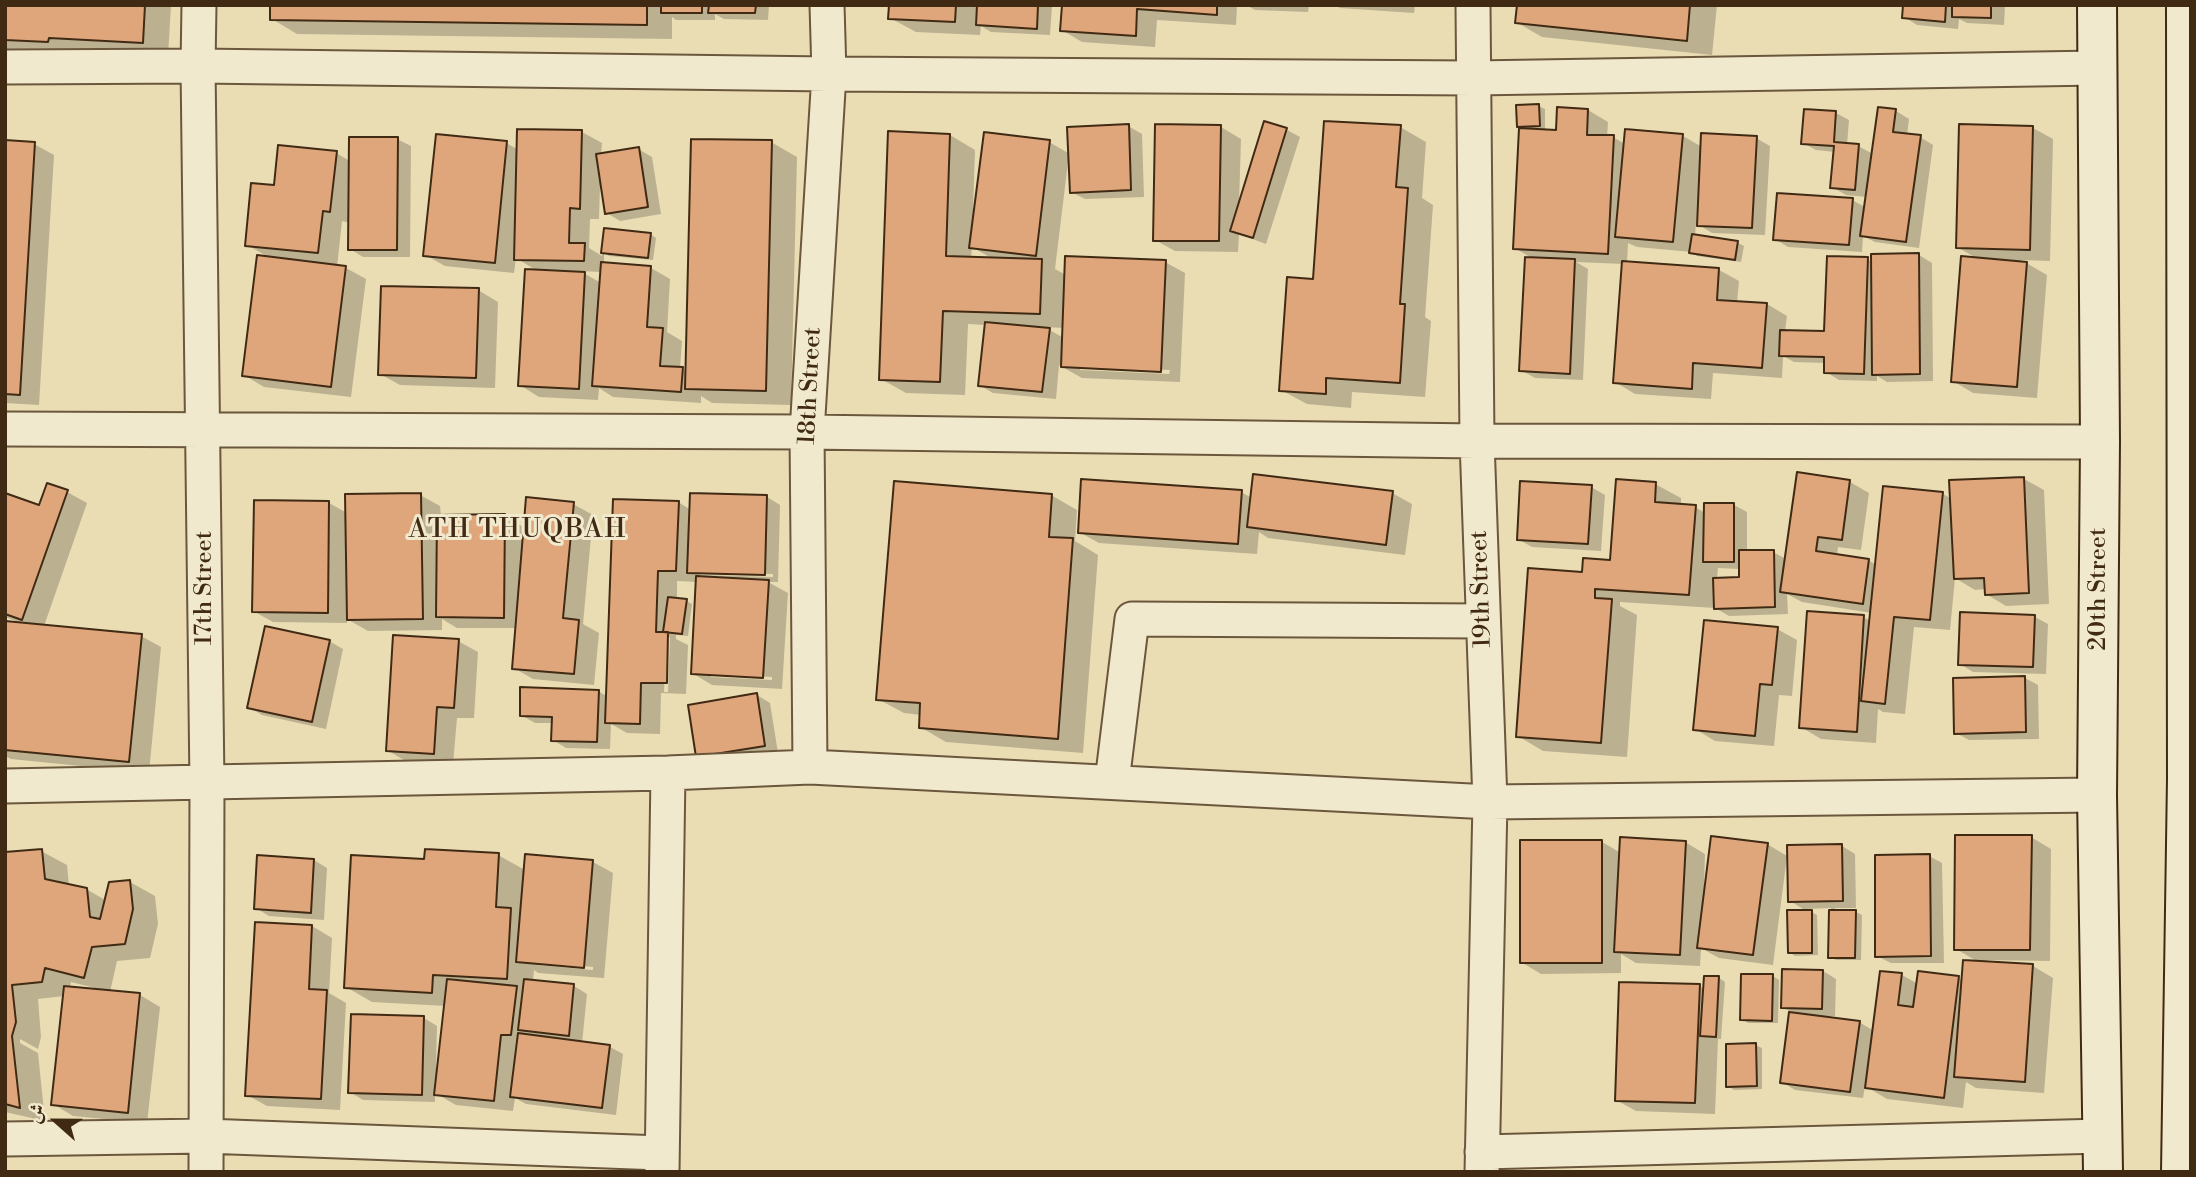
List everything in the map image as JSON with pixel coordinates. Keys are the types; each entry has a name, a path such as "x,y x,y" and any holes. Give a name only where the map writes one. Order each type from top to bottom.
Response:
{"street":[{"name":"17th Street","path":"200,5 198,66 207,784 205,1172"},
{"name":"18th Street","path":"810,766 807,432 829,74 828,5"},
{"name":"19th Street","path":"1473,5 1477,441 1490,802 1482,1162"},
{"name":"20th Street","path":"2097,5 2097,795 2103,1154"},
{"path":"2185,1149 2189,778 2186,5"},
{"path":"5,67 198,66 1474,78 2098,68"},
{"path":"5,429 807,432 1477,441 2099,442"},
{"path":"1112,782 1132,619 1483,621"},
{"path":"5,786 668,773 810,766 1490,802 2097,795"},
{"path":"5,1139 205,1136 661,1162 668,773"},
{"path":"1482,1162 2103,1154"}],"building":[{"path":"5,5 145,5 143,43 49,38 48,42 5,40"},
{"path":"270,5 647,5 647,25 270,20"},
{"path":"661,5 702,5 702,13 661,13"},
{"path":"709,5 756,5 755,13 708,13"},
{"path":"889,5 956,5 955,22 888,19"},
{"path":"977,5 1038,5 1037,29 976,25"},
{"path":"1062,5 1217,5 1217,15 1137,9 1136,36 1060,31"},
{"path":"1517,5 1690,5 1687,41 1515,23"},
{"path":"1903,5 1946,5 1945,22 1902,18"},
{"path":"1952,5 1991,5 1991,18 1952,17"},
{"path":"1539,104 1540,126 1517,127 1516,105"},
{"path":"1557,107 1588,109 1587,135 1614,135 1608,254 1513,249 1519,128 1556,130"},
{"path":"1878,107 1896,109 1893,132 1921,135 1906,242 1860,236"},
{"path":"1804,109 1836,111 1834,142 1859,144 1855,190 1830,188 1834,146 1801,144"},
{"path":"1264,121 1287,128 1253,238 1230,231"},
{"path":"1324,121 1401,125 1396,187 1408,188 1400,304 1405,304 1400,383 1326,378 1326,394 1279,391 1287,277 1313,279"},
{"path":"1129,124 1131,190 1070,193 1067,127"},
{"path":"1155,124 1221,125 1219,241 1153,241"},
{"path":"1959,124 2033,126 2030,250 1956,248"},
{"path":"517,129 582,130 580,209 570,208 569,243 585,243 584,261 514,260"},
{"path":"1625,129 1683,134 1673,242 1615,237"},
{"path":"888,131 950,134 946,256 1042,259 1040,314 943,311 940,382 879,380"},
{"path":"984,132 1050,140 1036,256 969,248"},
{"path":"1701,133 1757,136 1752,228 1697,226"},
{"path":"436,134 507,141 495,263 423,256"},
{"path":"349,137 398,137 397,250 348,250"},
{"path":"691,139 772,140 766,391 685,389"},
{"path":"5,140 35,142 20,395 5,394"},
{"path":"278,145 337,151 330,212 323,211 318,253 245,246 251,183 274,185"},
{"path":"639,147 648,207 605,214 596,154"},
{"path":"1777,193 1853,198 1849,245 1773,240"},
{"path":"604,228 651,233 648,258 601,253"},
{"path":"1692,234 1738,241 1735,260 1689,253"},
{"path":"1919,253 1920,374 1872,375 1871,254"},
{"path":"257,255 346,266 331,387 242,376"},
{"path":"1065,256 1166,260 1161,372 1061,367"},
{"path":"1827,256 1868,257 1864,374 1824,373 1824,357 1779,356 1780,330 1824,331"},
{"path":"1961,256 2027,262 2017,387 1951,382"},
{"path":"1525,257 1575,259 1570,374 1519,371"},
{"path":"1622,261 1719,268 1717,300 1767,303 1762,368 1693,363 1692,389 1613,383"},
{"path":"601,262 651,266 647,327 663,328 660,366 683,367 681,392 592,386"},
{"path":"525,269 585,272 579,389 518,386"},
{"path":"381,286 479,288 476,378 378,375"},
{"path":"985,322 1050,328 1042,392 978,386"},
{"path":"1797,472 1850,480 1842,540 1818,537 1816,551 1869,559 1863,604 1780,592"},
{"path":"1253,474 1393,491 1386,545 1247,527"},
{"path":"2024,477 2029,593 1985,595 1984,578 1954,579 1949,480"},
{"path":"1081,479 1242,490 1238,544 1078,533"},
{"path":"1616,479 1656,482 1655,502 1696,505 1689,595 1595,589 1595,598 1612,599 1601,743 1516,737 1528,568 1582,572 1583,558 1610,560"},
{"path":"894,481 1052,494 1049,537 1073,538 1058,739 919,728 920,703 876,700"},
{"path":"1520,481 1592,485 1588,544 1517,540"},
{"path":"47,483 68,490 22,620 5,614 5,493 39,505"},
{"path":"1883,486 1943,492 1930,620 1894,617 1885,704 1861,701"},
{"path":"421,493 423,619 347,620 345,494"},
{"path":"690,493 767,495 765,575 687,573"},
{"path":"526,497 574,502 563,618 579,620 574,674 512,669"},
{"path":"613,499 679,501 676,571 658,571 656,632 668,632 667,683 641,683 640,724 605,723"},
{"path":"254,500 329,501 328,613 252,612"},
{"path":"1704,503 1734,503 1734,562 1703,562"},
{"path":"505,514 504,618 436,617 437,515"},
{"path":"1739,550 1774,550 1775,607 1714,609 1713,578 1739,577"},
{"path":"696,576 769,580 763,678 691,674"},
{"path":"668,597 687,599 682,634 663,632"},
{"path":"1807,611 1864,615 1857,732 1799,728"},
{"path":"1960,612 2035,615 2033,667 1958,665"},
{"path":"1704,620 1778,627 1772,685 1760,684 1755,736 1693,730"},
{"path":"5,621 142,634 129,762 5,750"},
{"path":"265,626 330,640 312,722 247,708"},
{"path":"393,635 459,639 454,708 437,707 434,754 386,751"},
{"path":"2025,676 2026,732 1954,734 1953,678"},
{"path":"520,687 599,690 597,742 551,741 552,717 520,716"},
{"path":"757,693 765,746 696,757 688,705"},
{"path":"1955,835 2032,835 2030,950 1954,950"},
{"path":"1711,836 1768,843 1753,955 1697,948"},
{"path":"1620,837 1686,841 1680,955 1614,952"},
{"path":"1520,840 1602,840 1602,963 1520,963"},
{"path":"1842,844 1843,901 1788,902 1787,845"},
{"path":"42,849 45,879 87,888 90,917 100,919 109,882 130,880 133,909 125,944 92,947 84,978 45,968 42,982 12,985 16,1022 12,1036 20,1108 5,1104 5,852"},
{"path":"425,849 499,853 496,907 511,908 507,979 433,975 432,993 344,988 351,855 424,859"},
{"path":"525,854 593,860 584,968 516,962"},
{"path":"1930,854 1931,956 1875,957 1875,855"},
{"path":"257,855 314,859 311,913 254,909"},
{"path":"1787,910 1812,910 1812,953 1788,953"},
{"path":"1829,910 1856,910 1855,958 1828,958"},
{"path":"255,922 312,925 309,989 327,990 321,1099 245,1096"},
{"path":"1963,960 2033,964 2025,1082 1954,1077"},
{"path":"1782,969 1823,970 1822,1009 1781,1008"},
{"path":"1880,971 1902,973 1898,1005 1913,1007 1918,971 1959,976 1944,1098 1865,1088"},
{"path":"1741,974 1773,974 1772,1021 1740,1020"},
{"path":"1704,976 1719,976 1716,1037 1700,1036"},
{"path":"447,979 517,986 511,1035 501,1035 494,1101 434,1095"},
{"path":"524,979 574,984 569,1036 518,1030"},
{"path":"1619,982 1700,984 1695,1103 1615,1101"},
{"path":"64,986 140,993 128,1113 51,1105"},
{"path":"1789,1012 1860,1021 1850,1092 1780,1083"},
{"path":"351,1014 424,1016 422,1095 348,1093"},
{"path":"518,1033 610,1045 602,1108 510,1097"},
{"path":"1756,1043 1757,1086 1726,1087 1726,1044"}],"district":[{"name":"ATH THUQBAH","path":"518,531"}]}
